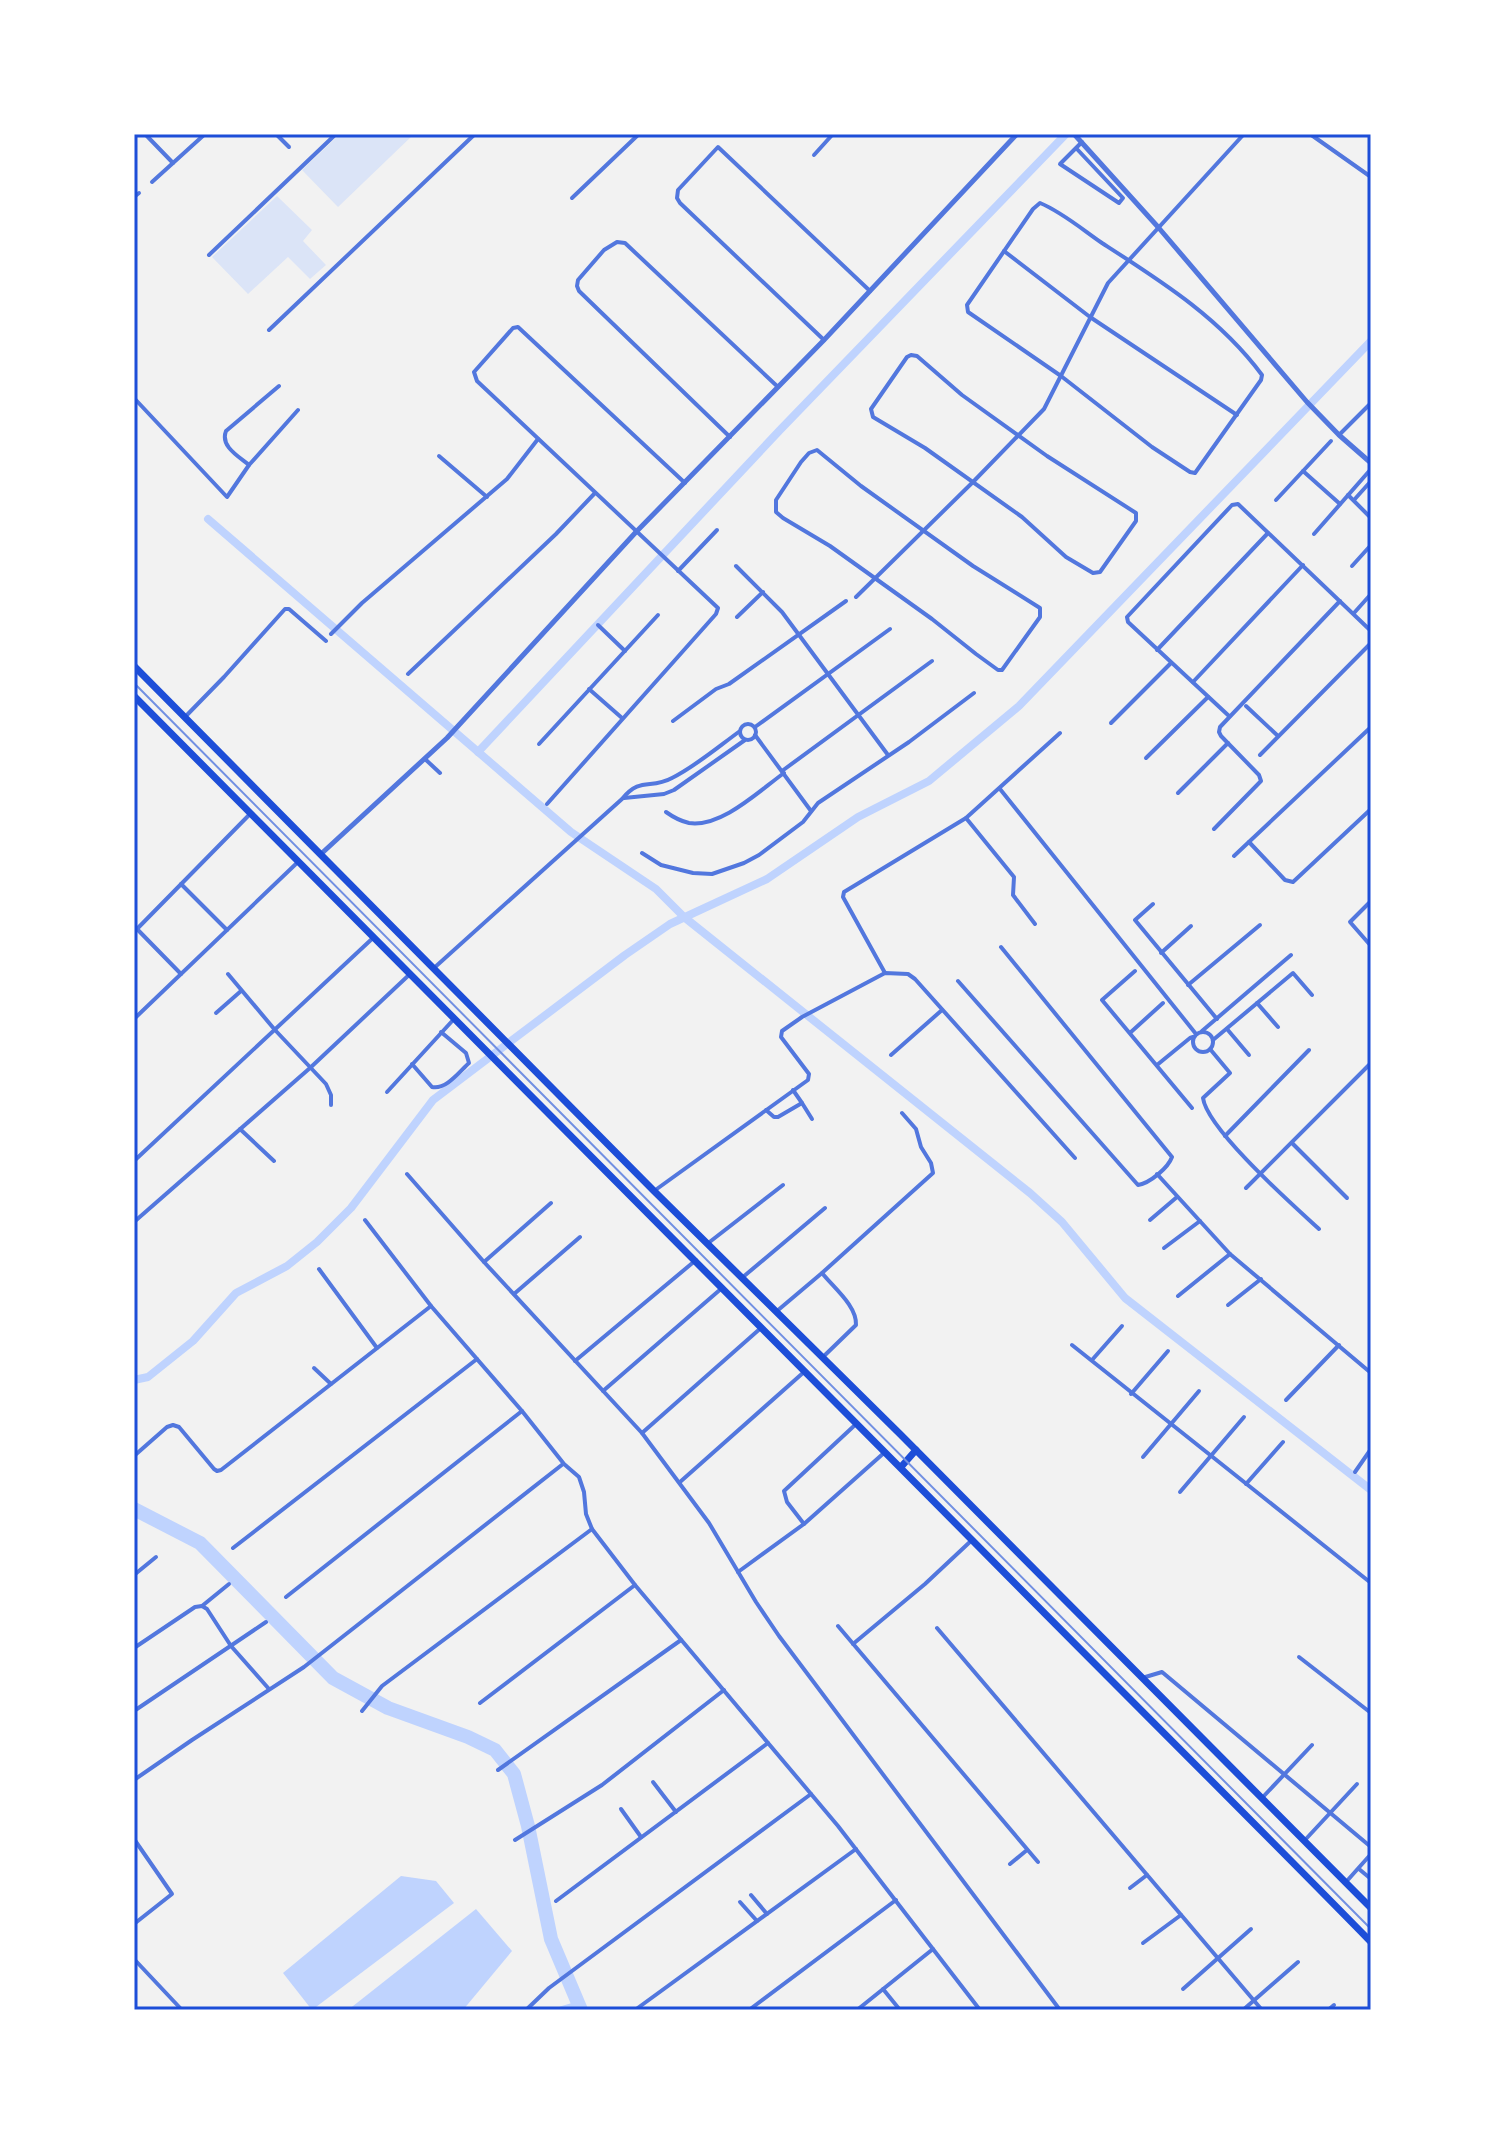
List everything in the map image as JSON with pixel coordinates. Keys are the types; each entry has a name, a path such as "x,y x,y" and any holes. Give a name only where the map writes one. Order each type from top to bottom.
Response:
{"main road":[{"path":"134,666 1371,1908"},
{"path":"134,696 1371,1942"},
{"path":"901,1467 916,1450"}],"street":[{"path":"145,134 173,163"},
{"path":"152,182 205,134"},
{"path":"276,134 289,147"},
{"path":"209,255 336,134"},
{"path":"269,330 475,134"},
{"path":"572,198 639,134"},
{"path":"814,155 833,134"},
{"path":"321,854 458,727 636,532 824,340 1017,134"},
{"path":"856,597 1020,436 1049,402 1108,283 1244,134"},
{"path":"1310,134 1371,177"},
{"path":"1319,140 1325,134"},
{"path":"1076,135 1320,417 1371,466 1314,534"},
{"path":"1076,148 1123,198 1119,203 1060,164 1076,148 1082,142"},
{"path":"824,340 677,198 678,190 718,147 870,291"},
{"path":"1040,203 1129,261 1200,310 1263,378 1193,474 1152,447 1061,376 968,312 967,305 1040,203"},
{"path":"730,437 579,291 578,280 594,261 612,244 625,243 778,387"},
{"path":"1004,251 1090,317 1237,415"},
{"path":"547,804 718,611 716,605 474,378 474,372 513,328 521,329 685,483"},
{"path":"917,356 962,395 1020,436 1136,513 1136,521 1100,572 1093,573 1066,557 1030,523 925,448 884,425 872,415 871,409 907,357 917,356"},
{"path":"249,465 225,443 224,436 279,386"},
{"path":"134,398 227,497 249,465 298,410"},
{"path":"1339,435 1371,403"},
{"path":"331,634 513,473 538,439"},
{"path":"1276,500 1331,441"},
{"path":"817,450 924,531 1040,608 1040,617 1005,668 995,668 830,546 776,512 776,500 801,462 817,450"},
{"path":"439,456 487,497"},
{"path":"1303,471 1340,504"},
{"path":"1353,501 1371,481"},
{"path":"408,674 595,493"},
{"path":"1348,495 1371,518"},
{"path":"1229,716 1128,622 1127,617 1235,503 1371,631"},
{"path":"678,571 717,530"},
{"path":"1157,650 1268,532"},
{"path":"1352,566 1371,545"},
{"path":"1193,682 1303,565"},
{"path":"736,566 782,612 888,755"},
{"path":"737,617 763,592"},
{"path":"1353,614 1371,594"},
{"path":"673,721 846,601"},
{"path":"1214,829 1261,781 1219,730 1340,601"},
{"path":"185,717 285,609 289,609 326,641"},
{"path":"539,744 658,615"},
{"path":"598,625 625,651"},
{"path":"755,727 890,629"},
{"path":"1260,755 1371,643"},
{"path":"666,812 686,823 699,824 721,817 744,803 932,661"},
{"path":"1111,723 1171,663"},
{"path":"589,689 622,718"},
{"path":"642,853 674,870 712,874 744,863 803,822 818,803 974,693"},
{"path":"1146,758 1208,697"},
{"path":"1246,706 1278,736"},
{"path":"434,968 635,786 665,782 746,724 755,727"},
{"path":"755,727 755,735 811,811"},
{"path":"1234,856 1371,727"},
{"path":"740,731 745,740"},
{"path":"885,973 843,897 844,892 966,818 1060,733"},
{"path":"622,799 674,790 755,735"},
{"path":"1178,793 1228,743"},
{"path":"425,759 440,773"},
{"path":"999,789 1195,1036 1193,1046 1197,1050 1203,1052 1210,1049 1213,1040 1293,973 1312,995"},
{"path":"1249,842 1285,880 1293,882 1371,809"},
{"path":"181,974 136,931 251,813"},
{"path":"966,818 1014,877 1013,895 1035,924"},
{"path":"134,1019 299,861"},
{"path":"181,884 227,930"},
{"path":"1371,901 1350,922 1371,946"},
{"path":"1153,904 1135,920 1217,1019"},
{"path":"1188,985 1260,925"},
{"path":"1161,953 1191,926"},
{"path":"134,1161 374,937"},
{"path":"958,981 1138,1185 1144,1185 1172,1157 1001,947"},
{"path":"1157,1065 1217,1019 1291,955"},
{"path":"1135,971 1102,1000 1192,1108"},
{"path":"654,1191 808,1080 809,1074 780,1033 814,1010 885,973 912,975 1075,1158"},
{"path":"228,974 328,1089 331,1105"},
{"path":"134,1222 310,1068 410,974"},
{"path":"216,1013 242,990"},
{"path":"1131,1032 1163,1003"},
{"path":"1257,1003 1278,1027"},
{"path":"891,1055 942,1010"},
{"path":"387,1092 454,1019"},
{"path":"1227,1029 1249,1055"},
{"path":"1202,1031 1209,1033 1213,1040"},
{"path":"412,1064 437,1089 469,1063 466,1053 441,1032"},
{"path":"1210,1049 1230,1073 1203,1098 1204,1108 1225,1136 1261,1174 1319,1229"},
{"path":"1225,1136 1309,1050"},
{"path":"1246,1188 1371,1063"},
{"path":"793,1090 812,1119"},
{"path":"766,1110 778,1117 802,1103"},
{"path":"777,1311 933,1173 916,1129 902,1113"},
{"path":"240,1129 274,1161"},
{"path":"1292,1143 1347,1198"},
{"path":"407,1174 642,1433 709,1523 779,1636 1060,2010"},
{"path":"1157,1174 1230,1254 1371,1373"},
{"path":"707,1244 783,1185"},
{"path":"1150,1220 1177,1197"},
{"path":"484,1262 551,1203"},
{"path":"743,1277 825,1208"},
{"path":"365,1220 431,1306 564,1464 579,1477 592,1529 635,1585 856,1849 980,2010"},
{"path":"1164,1248 1200,1221"},
{"path":"514,1294 580,1237"},
{"path":"1178,1296 1230,1254"},
{"path":"575,1361 696,1260"},
{"path":"319,1269 377,1348"},
{"path":"822,1273 854,1311 857,1321 822,1358"},
{"path":"1228,1305 1261,1279"},
{"path":"603,1391 722,1288"},
{"path":"134,1456 173,1425 179,1427 214,1469 221,1470 431,1306"},
{"path":"1091,1361 1122,1326"},
{"path":"642,1433 762,1327"},
{"path":"1072,1345 1371,1583"},
{"path":"1286,1400 1339,1345"},
{"path":"1131,1394 1168,1351"},
{"path":"233,1548 477,1359"},
{"path":"314,1368 331,1384"},
{"path":"680,1482 805,1371"},
{"path":"1143,1457 1199,1391"},
{"path":"286,1597 522,1411"},
{"path":"1180,1492 1244,1417"},
{"path":"804,1524 787,1502 784,1491 857,1423"},
{"path":"1246,1484 1283,1442"},
{"path":"1355,1472 1371,1449"},
{"path":"738,1572 804,1524 886,1452"},
{"path":"134,1780 304,1667 564,1464"},
{"path":"362,1711 382,1686 592,1529"},
{"path":"852,1645 972,1540"},
{"path":"134,1575 156,1557"},
{"path":"134,1648 195,1607 202,1606 229,1584"},
{"path":"480,1703 635,1585"},
{"path":"202,1606 231,1646 269,1689"},
{"path":"134,1711 266,1622"},
{"path":"838,1626 1038,1862"},
{"path":"937,1628 1262,2010"},
{"path":"498,1770 681,1640"},
{"path":"1299,1657 1371,1713"},
{"path":"1142,1678 1162,1672 1371,1847"},
{"path":"515,1840 602,1785 724,1690"},
{"path":"556,1901 768,1743"},
{"path":"1262,1798 1312,1745"},
{"path":"653,1782 676,1812"},
{"path":"1305,1840 1357,1784"},
{"path":"526,2010 556,1983 811,1794"},
{"path":"621,1809 641,1837"},
{"path":"134,1839 172,1894 134,1924"},
{"path":"635,2010 856,1849"},
{"path":"1010,1864 1027,1850"},
{"path":"1346,1882 1371,1854"},
{"path":"1359,1869 1371,1879"},
{"path":"1130,1888 1147,1875"},
{"path":"751,1895 767,1914"},
{"path":"749,2010 896,1900"},
{"path":"740,1902 757,1921"},
{"path":"1143,1943 1181,1915"},
{"path":"1183,1989 1251,1929"},
{"path":"857,2010 934,1949"},
{"path":"134,1959 182,2010"},
{"path":"1243,2010 1298,1962"},
{"path":"883,1989 900,2010"},
{"path":"1328,2010 1334,2005"}],"shaded area":[{"path":"340,134 414,134 338,207 302,170"},
{"path":"277,196 312,230 303,241 326,265 310,279 288,257 248,294 212,257"}],"water":[{"path":"401,1876 436,1881 454,1903 312,2010 283,1973"},
{"path":"476,1909 512,1951 463,2010 348,2010"}],"waterway":[{"path":"478,752 780,430 1066,134"},
{"path":"134,1380 148,1377 193,1341 236,1293 287,1266 317,1242 351,1208 433,1100 670,924 767,879 858,817 929,781 1019,706 1371,341"},
{"path":"208,519 571,832 656,889 684,917 1030,1193 1062,1222 1125,1298 1371,1490"},
{"path":"134,1509 200,1543 333,1678 388,1708 495,1750 514,1774 551,1939 581,2010"},
{"path":"562,2010 579,2005"}],"railway":[{"path":"134,683 1371,1929"}]}
